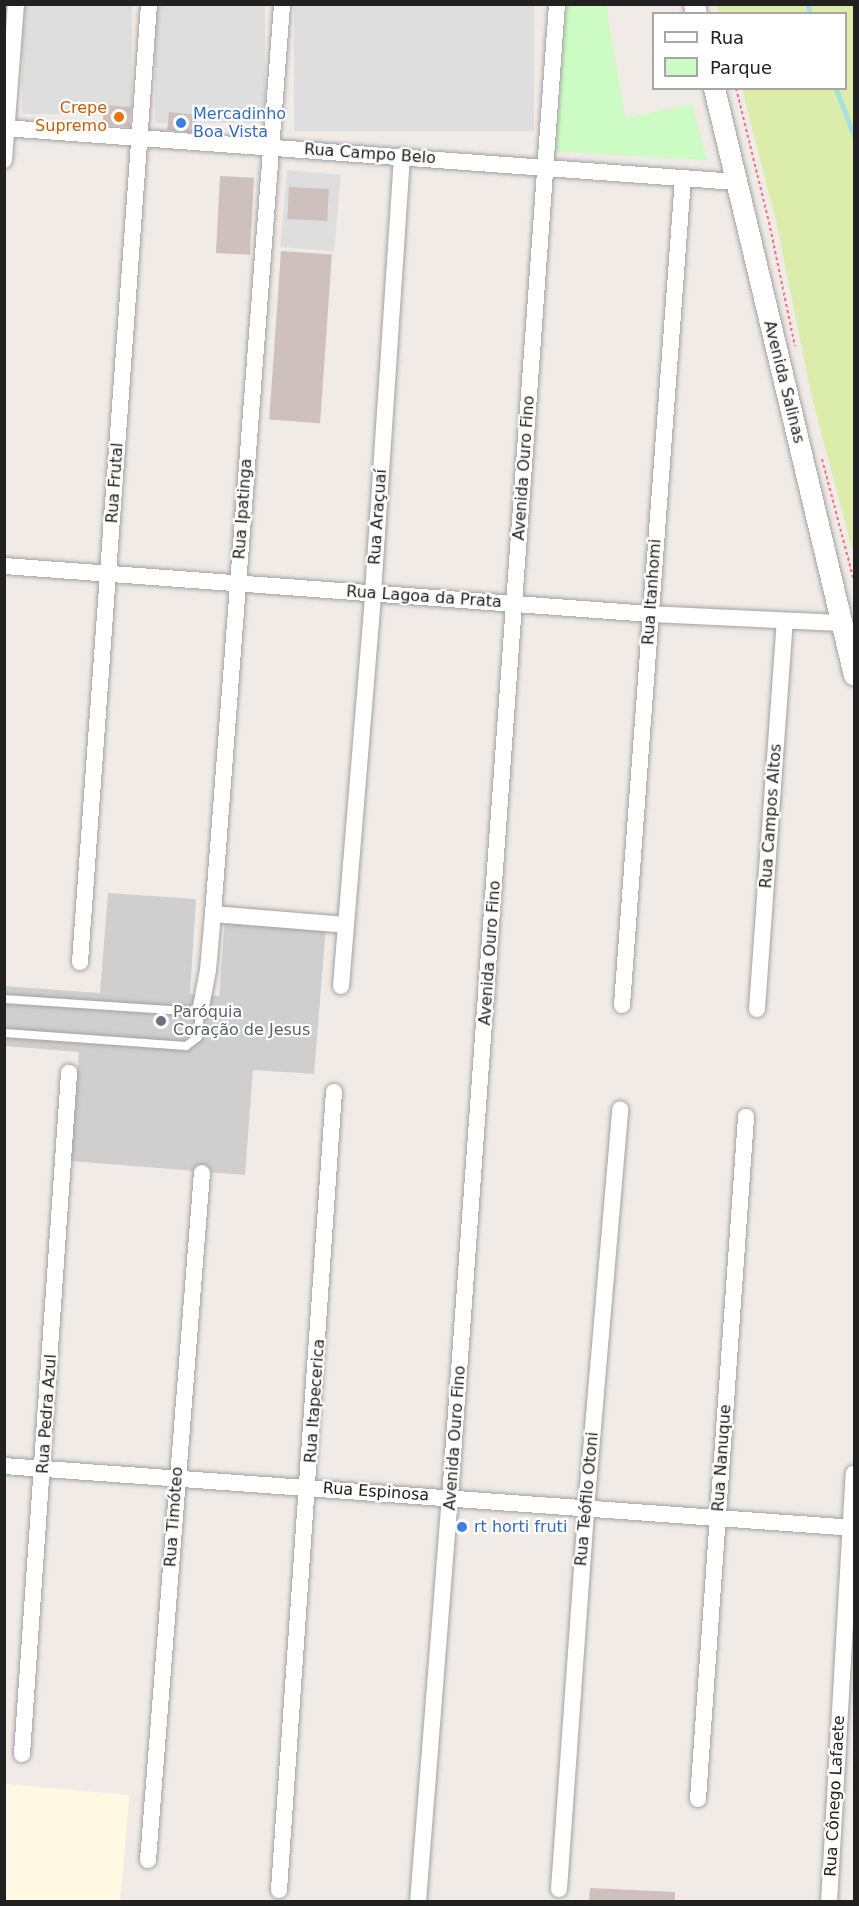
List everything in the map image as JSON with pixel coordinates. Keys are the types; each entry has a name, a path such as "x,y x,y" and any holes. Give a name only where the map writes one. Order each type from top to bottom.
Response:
{"street":[{"path":"4,160 16,4"},
{"name":"Rua Frutal","path":"80,962 149,4"},
{"name":"Rua Ipatinga","path":"200,1012 208,970 213,914 282,4"},
{"name":"Avenida Ouro Fino","path":"418,1902 450,1497 557,4"},
{"name":"Avenida Salinas","path":"714,90 855,675"},
{"name":"Rua Campo Belo","path":"6,128 736,182"},
{"name":"Rua Araçuaí","path":"341,986 373,593 402,156"},
{"name":"Rua Itanhomi","path":"621,1005 683,179"},
{"name":"Rua Lagoa da Prata","path":"4,566 650,614 843,623"},
{"name":"Rua Campos Altos","path":"757,1009 784,622"},
{"path":"213,914 346,925"},
{"name":"Rua Pedra Azul","path":"22,1754 44,1468 69,1073"},
{"name":"Rua Itapecerica","path":"279,1890 309,1488 334,1092"},
{"name":"Rua Teófilo Otoni","path":"559,1888 586,1509 620,1109"},
{"name":"Rua Nanuque","path":"698,1799 746,1117"},
{"name":"Rua Timóteo","path":"148,1860 202,1173"},
{"name":"Rua Espinosa","path":"4,1466 852,1528"},
{"name":"Rua Cônego Lafaete","path":"829,1902 855,1474"}],"lane":[{"path":"4,999 200,1012 198,1036 186,1046 4,1033"}],"path":[{"path":"737,90 770,222 797,355"},
{"path":"821,456 855,581"}],"shaded area":[{"path":"22,5 132,5 132,114 22,114"},
{"path":"155,5 265,5 265,123 155,123"},
{"path":"294,5 534,5 534,131 294,131"},
{"path":"287,170 341,175 334,251 280,247"},
{"name":"Paróquia Coração de Jesus","path":"108,893 196,899 190,994 219,996 225,920 326,927 314,1074 253,1070 245,1175 71,1161 79,1052 5,1046 4,986 100,993"},
{"path":"5,1784 130,1795 120,1902 4,1901"}],"green space":[{"path":"558,5 606,5 625,118 692,104 707,160 547,151"},
{"path":"716,5 854,5 854,556 812,398 776,221 742,90 847,90 847,12 719,12"}],"building":[{"name":"Crepe Supremo","path":"104,105 131,107 130,127 103,125"},
{"name":"Mercadinho Boa Vista","path":"169,112 196,115 194,133 167,130"},
{"path":"220,176 254,178 250,255 216,253"},
{"path":"289,187 329,189 327,221 287,219"},
{"path":"281,251 332,255 320,423 269,420"},
{"path":"590,1888 675,1892 675,1902 589,1902"}],"waterway":[{"path":"808,4 810,12"},
{"path":"837,90 854,135"}],"place":[{"name":"Crepe Supremo","path":"119,117"},
{"name":"Mercadinho Boa Vista","path":"181,123"},
{"name":"Paróquia Coração de Jesus","path":"161,1021"},
{"name":"rt horti fruti","path":"462,1527"}]}
